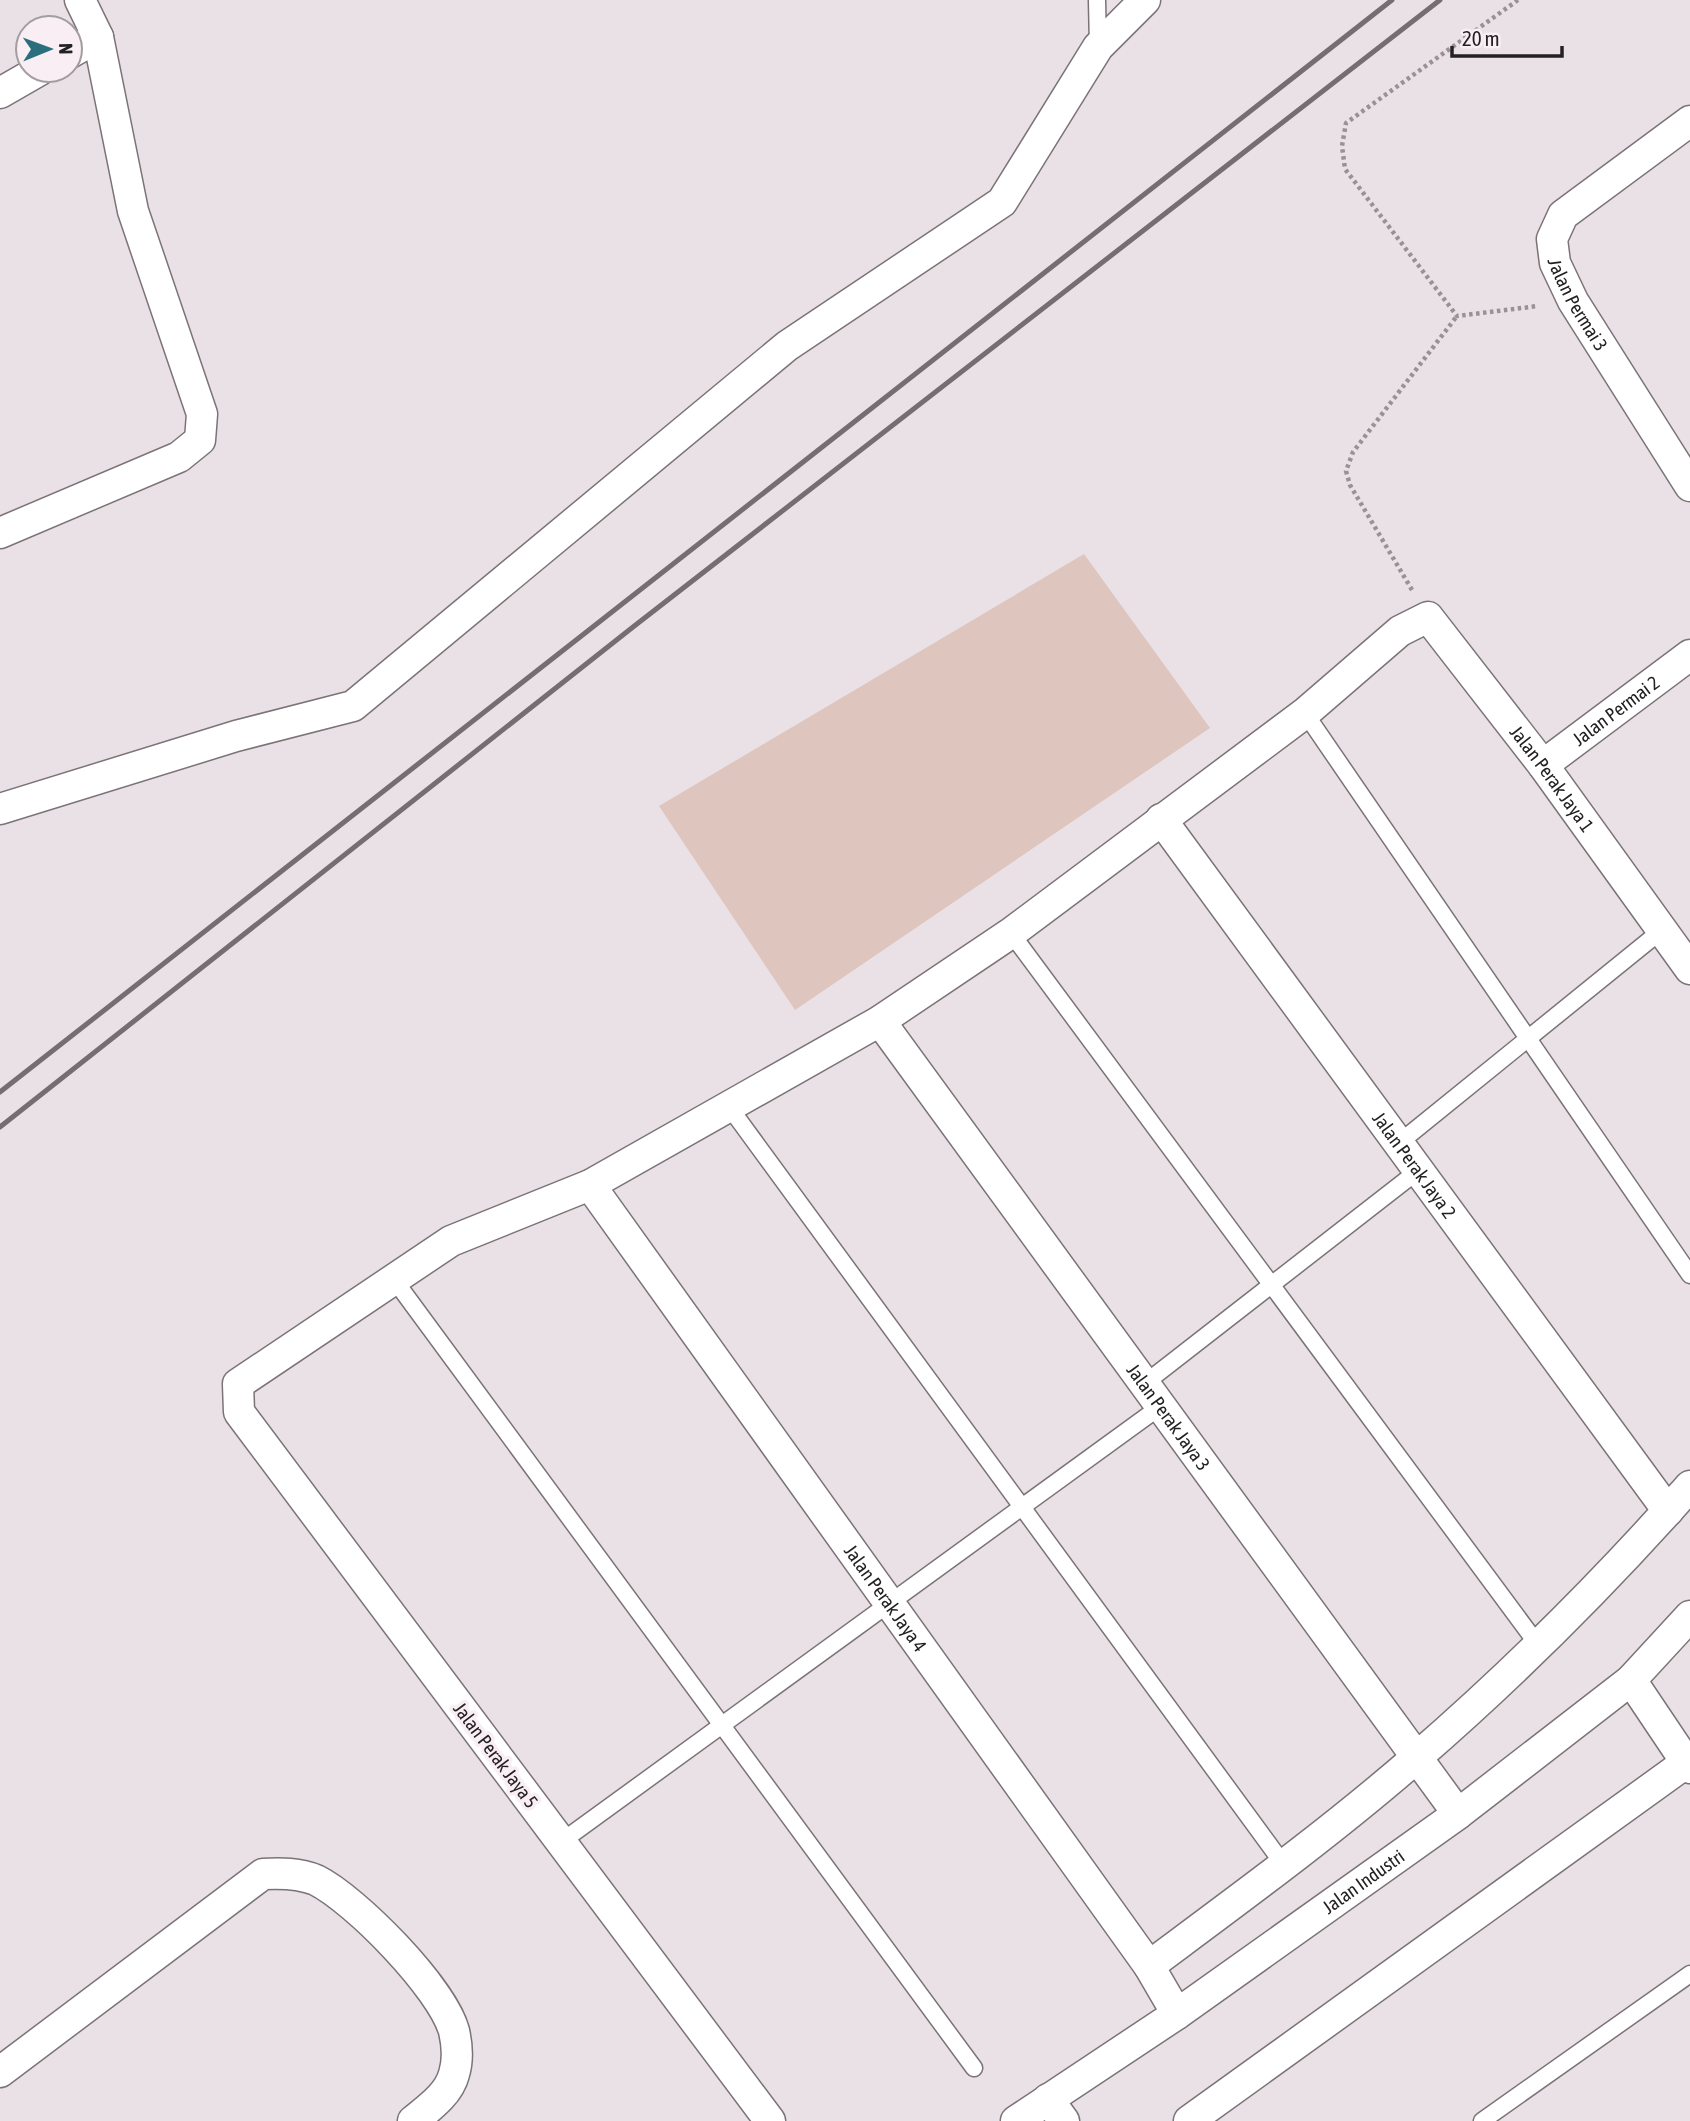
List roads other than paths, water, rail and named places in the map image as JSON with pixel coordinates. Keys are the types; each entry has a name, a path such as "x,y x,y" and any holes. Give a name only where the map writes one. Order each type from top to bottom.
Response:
{"street":[{"path":"0,533 179,457 200,440 202,414 133,211 99,37 80,0"},
{"path":"0,809 236,736 353,706 787,346 1002,202 1098,47 1146,0"},
{"path":"84,45 99,37"},
{"path":"0,93 16,84"},
{"name":"Jalan Permai 3","path":"1690,121 1563,215 1552,239 1555,264 1573,301 1690,486"},
{"name":"Jalan Perak Jaya 1","path":"1305,713 1400,631 1428,617 1543,765 1690,969"},
{"name":"Jalan Permai 2","path":"1543,765 1690,655"},
{"path":"393,1278 451,1241 590,1185 880,1021 1012,933 1305,713"},
{"name":"Jalan Perak Jaya 2","path":"1161,819 1668,1511"},
{"name":"Jalan Perak Jaya 3","path":"880,1021 1458,1814"},
{"name":"Jalan Perak Jaya 4","path":"590,1185 1149,1966 1177,2014"},
{"name":"Jalan Perak Jaya 5","path":"393,1278 238,1384 236,1399 239,1412 770,2121"},
{"path":"1149,1966 1284,1865 1416,1758 1538,1645 1690,1486"},
{"name":"Jalan Industri","path":"1016,2121 1056,2110 1177,2014 1458,1814 1631,1680 1690,1616"},
{"path":"1189,2121 1689,1764 1631,1680"},
{"path":"0,2072 263,1874 287,1873 314,1880 351,1902 427,1983 453,2030 457,2057 454,2076 438,2102 413,2121"}],"lane":[{"path":"1097,0 1098,47"},
{"path":"1305,713 1690,1275"},
{"path":"1399,1143 1662,930"},
{"path":"1012,933 1538,1645"},
{"path":"730,1108 1284,1865"},
{"path":"561,1842 1022,1506 1152,1395 1272,1285 1419,1170"},
{"path":"393,1278 974,2068"},
{"path":"1482,2121 1690,1974"}],"railway":[{"path":"0,1092 1392,0"},
{"path":"0,1127 633,627 1440,0"}]}
